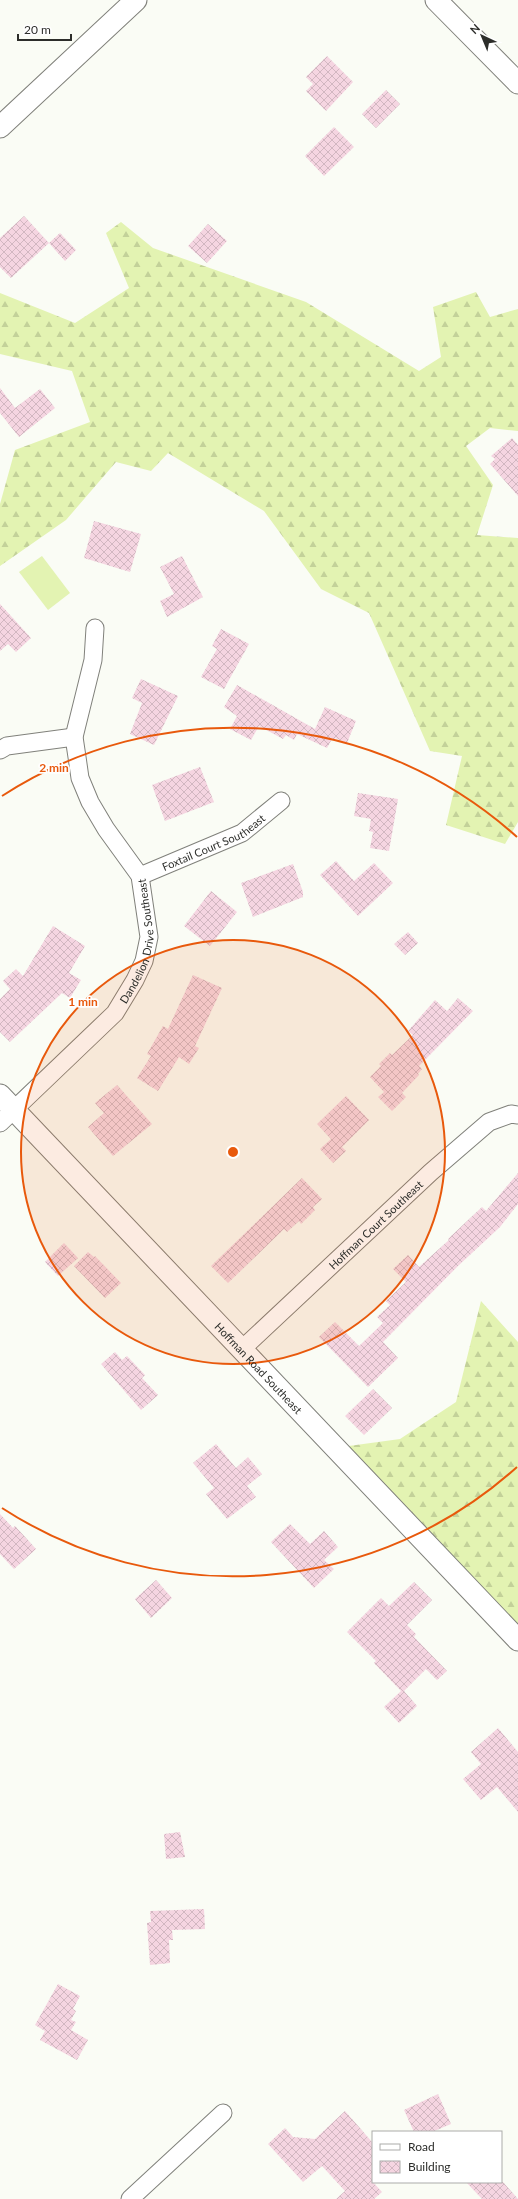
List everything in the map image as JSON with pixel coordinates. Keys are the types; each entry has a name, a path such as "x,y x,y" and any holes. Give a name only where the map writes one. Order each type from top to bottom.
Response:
{"street":[{"path":"0,127 136,0"},
{"path":"436,0 518,83"},
{"name":"Dandelion Drive Southeast","path":"7,1116 115,1012 135,980 144,961 148,937 140,876 106,829 90,802 80,778 74,737 93,660 95,628"},
{"path":"0,750 7,746 74,737"},
{"name":"Foxtail Court Southeast","path":"140,876 242,833 281,801"},
{"name":"Hoffman Road Southeast","path":"0,1095 7,1116 241,1350 518,1640"},
{"name":"Hoffman Court Southeast","path":"241,1350 431,1172 489,1122 511,1114 518,1115"},
{"path":"130,2199 223,2113"}],"green space":[{"path":"121,222 153,248 306,302 419,371 441,357 433,307 476,292 490,317 518,309 518,431 490,428 466,446 493,485 477,535 518,538 518,822 505,844 446,825 462,756 430,751 369,613 321,589 264,511 168,453 151,471 116,462 66,520 0,566 0,504 15,450 90,422 72,371 0,354 0,293 75,323 129,288 106,233"},
{"path":"42,556 70,593 48,610 19,572"},
{"path":"481,1301 518,1342 518,1640 334,1448 400,1439 456,1402"}],"building":[{"path":"327,56 353,82 326,111 306,91 313,84 306,77"},
{"path":"386,90 400,104 376,128 362,114"},
{"path":"334,127 354,147 324,176 305,156"},
{"path":"24,216 49,243 11,278 0,267 0,238"},
{"path":"208,224 227,241 207,263 188,246"},
{"path":"60,233 76,250 65,261 49,243"},
{"path":"0,388 15,408 40,389 55,408 19,437 0,413"},
{"path":"512,438 518,445 518,496 490,464 495,459 491,456"},
{"path":"94,521 141,534 130,572 84,558"},
{"path":"182,556 203,597 167,617 160,601 174,594 160,567"},
{"path":"0,604 31,638 16,652 8,644 0,651"},
{"path":"221,629 249,644 224,689 201,677 217,649 212,646"},
{"path":"141,679 178,696 154,745 130,734 142,703 132,698"},
{"path":"237,685 315,729 325,707 356,721 347,743 335,738 335,740 332,739 327,748 297,734 294,740 286,735 283,739 259,726 251,740 230,729 237,716 224,707"},
{"path":"200,767 214,802 165,821 152,785"},
{"path":"358,793 398,799 389,851 370,848 373,832 369,831 371,819 354,816"},
{"path":"336,861 354,881 374,863 393,883 358,916 320,875"},
{"path":"293,864 303,892 303,897 253,917 241,883"},
{"path":"211,891 237,912 210,946 184,926"},
{"path":"53,926 85,946 69,973 81,980 70,998 62,993 10,1042 0,1032 0,999 10,989 3,981 16,969 23,976"},
{"path":"408,932 418,943 405,955 394,944"},
{"path":"193,975 222,988 195,1046 199,1048 189,1064 179,1057 158,1091 137,1078 151,1056 147,1054 163,1026 168,1029"},
{"path":"458,998 473,1011 419,1066 422,1069 418,1074 419,1075 402,1093 406,1097 392,1111 378,1097 384,1092 370,1077 381,1066 379,1064 390,1053 392,1055 413,1035 408,1031 435,1000 447,1011"},
{"path":"117,1085 152,1124 113,1156 88,1127 104,1113 95,1103"},
{"path":"346,1096 369,1120 342,1147 346,1151 333,1163 320,1149 331,1139 317,1124"},
{"path":"518,1173 518,1204 500,1227 458,1266 383,1342 398,1358 368,1387 319,1337 335,1322 359,1346 383,1323 377,1317 390,1305 386,1301 406,1282 393,1269 408,1255 419,1267 482,1207 486,1211"},
{"path":"302,1178 322,1199 313,1207 315,1210 301,1224 299,1221 287,1232 284,1229 228,1283 211,1266"},
{"path":"64,1243 78,1258 58,1276 45,1262"},
{"path":"88,1252 94,1257 95,1256 121,1283 105,1298 74,1266"},
{"path":"115,1352 122,1360 127,1356 145,1375 142,1378 158,1395 141,1410 101,1364"},
{"path":"373,1389 392,1408 364,1435 345,1416"},
{"path":"216,1444 236,1468 248,1457 262,1474 247,1486 256,1497 227,1519 206,1494 214,1488 193,1463"},
{"path":"0,1514 13,1528 15,1526 36,1549 14,1569 0,1554"},
{"path":"290,1524 310,1544 324,1531 338,1547 324,1560 334,1569 314,1588 271,1542"},
{"path":"156,1580 172,1598 151,1618 135,1599"},
{"path":"414,1582 432,1600 407,1625 416,1634 414,1637 447,1671 437,1680 426,1669 404,1691 417,1706 399,1723 384,1707 401,1691 374,1663 376,1661 347,1632 381,1598 389,1606"},
{"path":"498,1728 518,1752 518,1812 497,1787 481,1800 463,1779 481,1764 471,1752"},
{"path":"180,1832 185,1857 166,1859 164,1834"},
{"path":"204,1909 205,1929 172,1930 173,1940 169,1940 170,1963 150,1965 147,1923 151,1922 150,1911"},
{"path":"58,1984 80,1996 73,2009 76,2011 71,2020 76,2022 71,2030 88,2040 77,2060 40,2040 45,2031 35,2025"},
{"path":"438,2094 451,2124 434,2131 414,2131 404,2110"},
{"path":"345,2111 372,2142 372,2183 374,2183 382,2192 374,2199 336,2199 345,2191 322,2166 303,2182 268,2144 285,2128 293,2137 315,2139"},
{"path":"503,2182 518,2199 482,2199 467,2183"}]}
